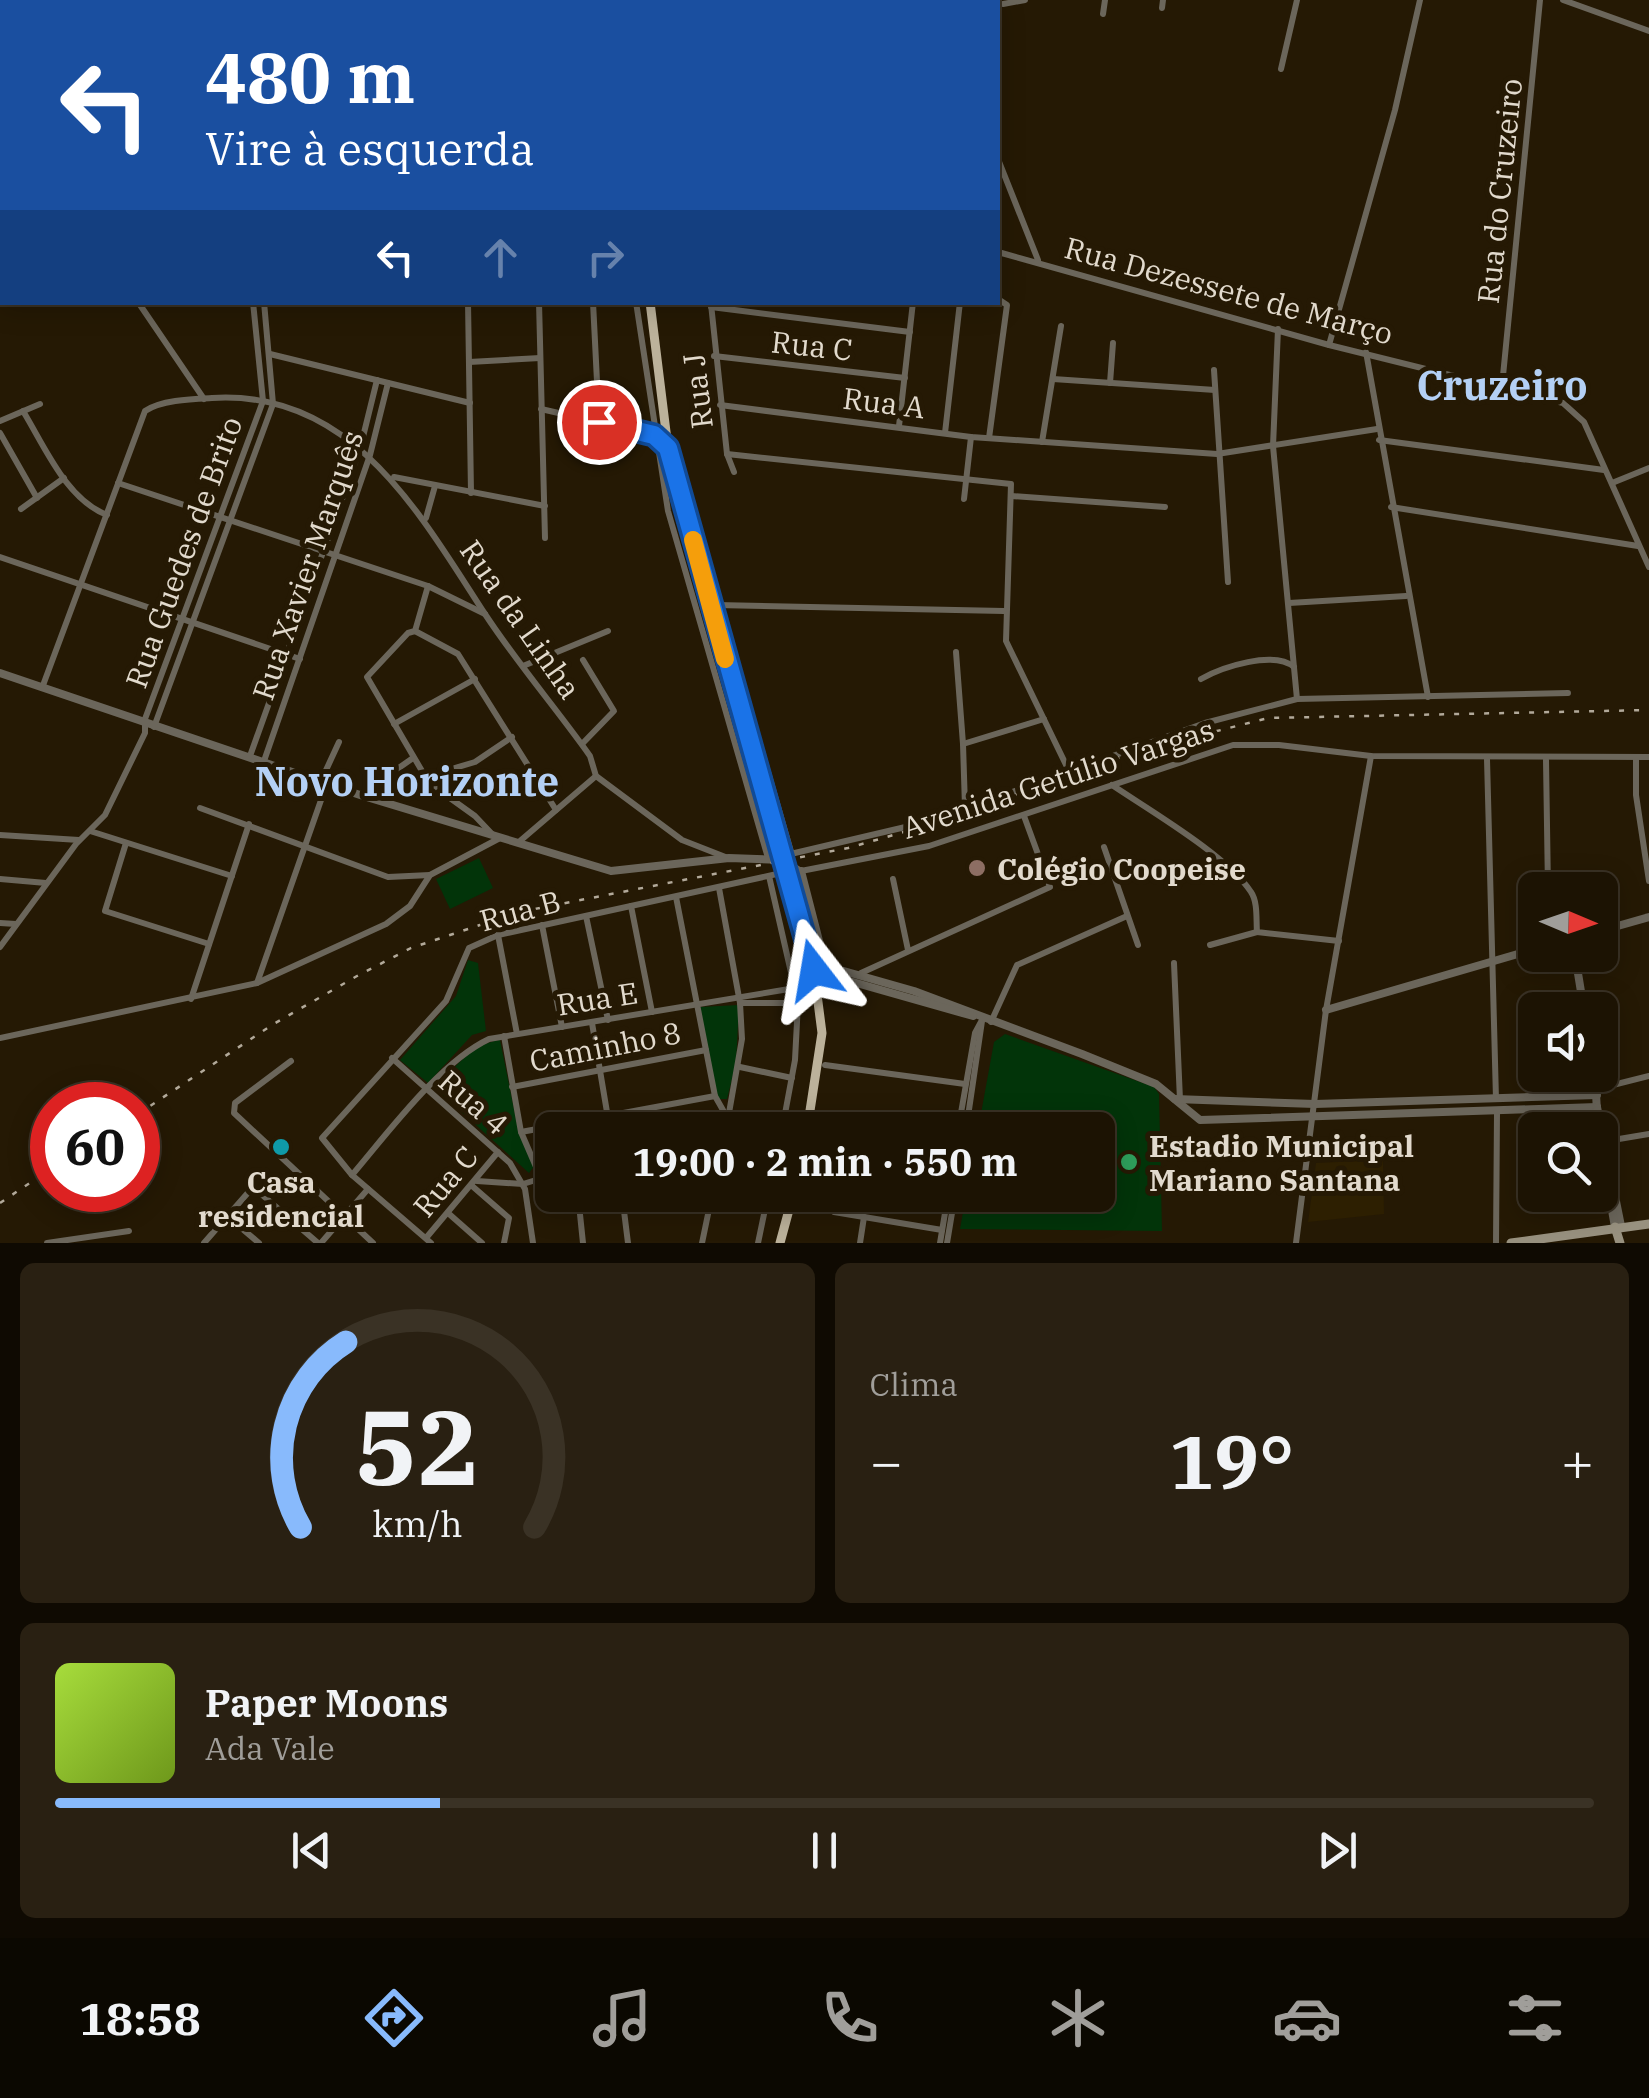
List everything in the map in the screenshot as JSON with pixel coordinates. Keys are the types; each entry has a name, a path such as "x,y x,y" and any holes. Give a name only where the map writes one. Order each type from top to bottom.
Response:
{"main road":[{"path":"650,305 668,448 715,604 813,966 822,1033 809,1112"},
{"path":"784,1239 790,1212"},
{"path":"1551,1243 1649,1224"},
{"path":"1511,1243 1620,1232"}],"street":[{"path":"1002,4 1025,0"},
{"path":"1103,14 1105,0"},
{"path":"1281,69 1297,0"},
{"path":"1329,345 1395,110 1420,0"},
{"name":"Rua do Cruzeiro","path":"1502,386 1540,0"},
{"path":"1563,0 1649,31"},
{"path":"1000,164 1038,260"},
{"name":"Rua Dezessete de Março","path":"1000,252 1329,345 1563,403 1584,422 1604,470"},
{"path":"989,438 1002,301"},
{"path":"140,305 204,398"},
{"path":"253,305 263,400"},
{"path":"264,305 273,404"},
{"path":"468,305 470,492"},
{"path":"538,305 545,538"},
{"path":"593,305 599,422"},
{"path":"636,305 668,511 768,858"},
{"path":"711,305 910,332"},
{"name":"Rua J","path":"711,305 720,405 727,454 734,472"},
{"path":"899,426 913,305"},
{"path":"945,432 960,305"},
{"path":"1042,442 1061,326"},
{"path":"1278,329 1273,446 1297,700"},
{"path":"1110,382 1113,343"},
{"path":"1366,352 1406,596 1428,697"},
{"path":"270,354 470,402"},
{"name":"Rua C","path":"714,356 905,378"},
{"path":"469,362 540,358"},
{"path":"1214,370 1216,454 1228,582"},
{"path":"1054,379 1215,390"},
{"name":"Rua Xavier Marquês","path":"250,756 360,449 377,380"},
{"name":"Rua Xavier Marquês","path":"264,761 370,455 388,383"},
{"name":"Rua da Linha","path":"118,483 147,409 204,398 263,400 326,427 370,455 426,519 486,615 582,744 596,776 682,840 729,858"},
{"name":"Rua Guedes de Brito","path":"145,719 263,400"},
{"path":"0,421 40,404"},
{"name":"Rua Guedes de Brito","path":"157,724 273,404"},
{"name":"Rua A","path":"720,405 971,437 1216,454 1377,428"},
{"path":"541,409 654,435 668,448"},
{"path":"23,411 64,478 87,505 107,515"},
{"path":"0,432 37,498"},
{"path":"964,499 971,437"},
{"path":"1379,440 1604,470 1649,567"},
{"path":"727,454 1012,486 1004,611 1006,641 1070,771"},
{"path":"1612,483 1649,468"},
{"path":"391,477 545,506"},
{"path":"22,509 64,478"},
{"path":"42,688 118,483 336,553 428,586 486,615"},
{"path":"426,519 436,486"},
{"path":"1012,496 1165,507"},
{"path":"1391,507 1638,546"},
{"path":"0,556 300,659"},
{"path":"709,568 715,604 1004,611"},
{"path":"428,586 415,631 367,676 424,777 496,836"},
{"path":"1288,603 1406,596"},
{"path":"523,666 608,630"},
{"path":"415,631 452,648 556,810"},
{"path":"956,652 966,807"},
{"path":"582,744 614,711 583,660"},
{"path":"1201,679 1223,667 1284,660 1296,668"},
{"path":"0,673 360,794 611,871 729,858 786,861 801,871 826,970"},
{"path":"394,724 475,679"},
{"name":"Avenida Getúlio Vargas","path":"786,861 966,807 1205,723 1297,700 1568,693"},
{"path":"145,719 145,734"},
{"path":"963,744 1044,719"},
{"path":"0,948 80,840 105,815 145,734 157,724"},
{"path":"424,777 475,762 512,736"},
{"path":"257,982 339,742"},
{"name":"Avenida Getúlio Vargas","path":"801,871 930,846 1233,745 1278,745 1371,756 1649,758"},
{"path":"1296,1243 1315,1119 1326,1010 1371,756"},
{"path":"360,794 414,758"},
{"path":"1636,758 1636,796 1649,882"},
{"path":"1487,759 1496,1098"},
{"path":"1546,760 1548,872"},
{"path":"520,841 596,776"},
{"path":"1112,784 1200,846 1248,888 1254,898 1258,932"},
{"path":"1636,796 1649,795"},
{"path":"200,808 396,878 430,875 496,836"},
{"path":"860,973 1050,887 1024,816"},
{"path":"191,1000 250,824"},
{"path":"89,831 232,876"},
{"path":"0,835 80,840"},
{"path":"126,843 104,911 209,944"},
{"path":"1104,846 1138,945"},
{"name":"Rua B","path":"428,1240 352,1175 322,1138 446,1002 469,948 498,935 768,876 786,861"},
{"path":"0,1038 191,1000 257,982 386,924 410,906 430,875"},
{"path":"768,876 797,996 792,1078 785,1112"},
{"path":"0,879 47,883"},
{"path":"893,879 908,950"},
{"path":"719,888 740,1000 739,1066 730,1112"},
{"path":"676,897 715,1096 724,1112"},
{"path":"631,906 652,1012"},
{"path":"586,916 608,1020"},
{"path":"961,1112 982,1020 1018,965 1127,916"},
{"path":"1618,926 1649,917"},
{"path":"0,923 16,924"},
{"path":"542,925 562,1027"},
{"path":"1210,945 1258,932 1340,940"},
{"path":"498,935 517,1034"},
{"path":"1326,1010 1518,954"},
{"path":"1174,963 1178,1102"},
{"path":"813,966 913,996 1156,1084 1200,1120 1597,1107"},
{"path":"826,970 860,973 913,996"},
{"path":"740,1000 797,996"},
{"name":"Rua E","path":"352,1175 425,1091 465,1053 504,1036 698,1004 797,996 819,1000"},
{"path":"969,1112 982,1020"},
{"path":"592,1022 607,1112"},
{"path":"504,1036 521,1132 535,1162"},
{"name":"Caminho 8","path":"512,1087 706,1050"},
{"name":"Rua 4","path":"392,1058 498,1152 523,1184 533,1243"},
{"path":"291,1061 242,1098 233,1110 373,1243"},
{"path":"739,1066 792,1078"},
{"path":"825,1066 965,1084"},
{"path":"1618,1086 1649,1076"},
{"path":"1178,1102 1315,1104 1597,1092 1597,1112"},
{"path":"629,1112 715,1096"},
{"path":"1597,1107 1598,1112"},
{"path":"1496,1243 1497,1113"},
{"path":"521,1132 535,1129"},
{"path":"1618,1139 1649,1134"},
{"name":"Rua C","path":"428,1240 498,1152"},
{"path":"473,1183 523,1184 535,1178"},
{"path":"473,1183 510,1218 504,1243"},
{"path":"204,1243 253,1187 319,1243 368,1190"},
{"path":"580,1212 583,1243"},
{"path":"624,1212 628,1243"},
{"path":"702,1243 708,1212"},
{"path":"758,1243 764,1212"},
{"path":"834,1212 942,1230"},
{"path":"944,1243 942,1230 947,1212"},
{"path":"944,1243 949,1212"},
{"path":"448,1214 482,1243"},
{"path":"227,1216 258,1243"},
{"path":"860,1243 864,1217"},
{"path":"46,1243 104,1239 129,1231"}],"shaded area":[{"path":"1383,1160 1384,1214 1308,1222 1316,1163"}],"green space":[{"path":"479,858 493,888 450,909 436,879"},
{"path":"468,960 478,963 486,1031 472,1035 428,1083 400,1060 456,996"},
{"path":"739,1005 736,1063 727,1099 717,1099 700,1007"},
{"name":"Estadio Municipal Mariano Santana","path":"1005,1034 1154,1087 1159,1094 1162,1231 960,1229 963,1212 1115,1212 1115,1112 981,1112 994,1042"},
{"path":"500,1040 518,1129 535,1165 529,1173 436,1089 457,1065 490,1042"}],"railway":[{"path":"160,1099 272,1025 357,976 411,948 519,912 848,848 932,824 1135,752 1268,718 1649,710"},
{"path":"0,1203 30,1183"}],"slow traffic":[{"path":"693,540 725,659"}],"place":[{"name":"Colégio Coopeise","path":"977,868"},
{"name":"Casa residencial","path":"281,1147"},
{"name":"Estadio Municipal Mariano Santana","path":"1129,1162"}],"district":[{"name":"Cruzeiro","path":"1502,385"},
{"name":"Novo Horizonte","path":"407,781"}],"route":[{"path":"599,422 654,435 668,448 814,970"}]}
